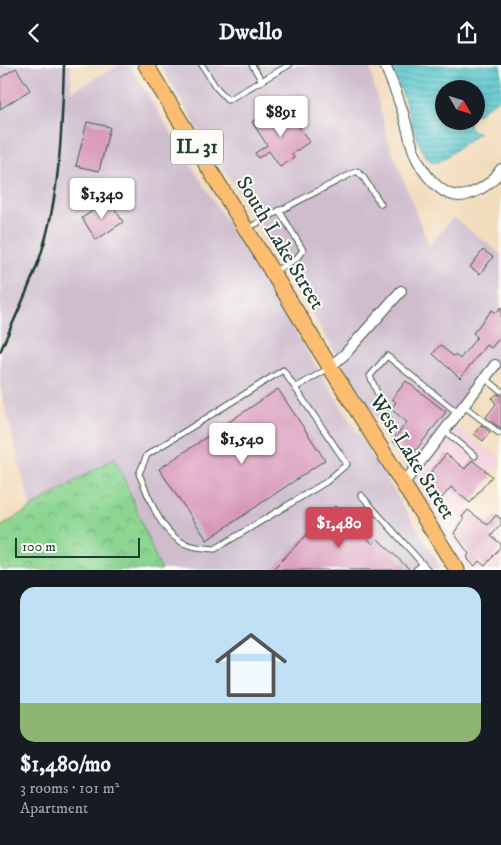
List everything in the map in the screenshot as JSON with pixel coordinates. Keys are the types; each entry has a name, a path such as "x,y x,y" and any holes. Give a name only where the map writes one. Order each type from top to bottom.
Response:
{"main road":[{"name":"South Lake Street","path":"147,65 330,367"},
{"name":"West Lake Street","path":"330,367 457,570"}],"street":[{"path":"385,65 400,104 417,159 434,184 450,194 465,196 480,190 501,169"},
{"path":"330,367 345,354 400,291"},
{"path":"404,483 497,363"}],"lane":[{"path":"202,65 215,86 228,99 289,65"},
{"path":"252,65 262,81"},
{"path":"247,230 279,210 357,171 381,204"},
{"path":"273,273 296,259 303,250 279,210"},
{"path":"390,423 370,376 387,356 461,410 499,433"},
{"path":"295,389 330,367"},
{"path":"283,370 295,389 346,464 326,482 214,549 194,547 177,539 158,517 139,474 147,455 283,370"},
{"path":"485,378 501,391"},
{"path":"445,431 475,456"},
{"path":"361,495 428,570"},
{"path":"416,570 423,564"}],"shaded area":[{"path":"0,65 71,65 71,92 119,65 129,65 443,570 161,570 115,458 31,510 0,386"},
{"path":"160,65 369,65 389,143 429,246 453,217 501,254 501,361 413,476 339,359 258,222"},
{"path":"453,425 501,460 467,507 501,534 501,570 468,570 413,476"}],"green space":[{"path":"115,457 161,570 2,570 0,565 0,527"}],"water":[{"path":"390,65 501,65 501,97 485,109 485,80 435,80 435,130 472,130 479,133 441,161 432,162 422,151 405,101"}],"building":[{"path":"16,68 30,90 0,109 0,78"},
{"path":"287,109 309,142 292,154 294,158 280,167 269,151 258,158 255,153 267,145 252,122 260,117 265,125"},
{"path":"87,122 110,127 99,171 76,166"},
{"path":"109,200 123,222 96,240 82,218"},
{"path":"483,250 493,257 480,274 470,267"},
{"path":"501,307 501,336 491,348 486,345 460,378 433,354 440,345 453,356 455,355 460,359 477,337 473,333 492,310 496,313"},
{"path":"406,381 446,412 411,456 392,441 407,422 391,409 396,402 392,399"},
{"path":"278,389 325,460 207,540 159,469"},
{"path":"497,394 501,395 501,429 486,417 496,404 492,398"},
{"path":"481,425 490,432 483,441 474,434"},
{"path":"446,454 465,469 472,460 492,476 470,503 451,487 436,505 422,483"},
{"path":"335,506 373,544 378,539 410,570 272,570"},
{"path":"468,510 488,525 496,515 501,519 501,524 491,536 501,546 485,566 479,561 475,566 468,560 469,554 454,533"}],"railway":[{"path":"0,352 31,281 47,234 59,162 64,65"}]}
